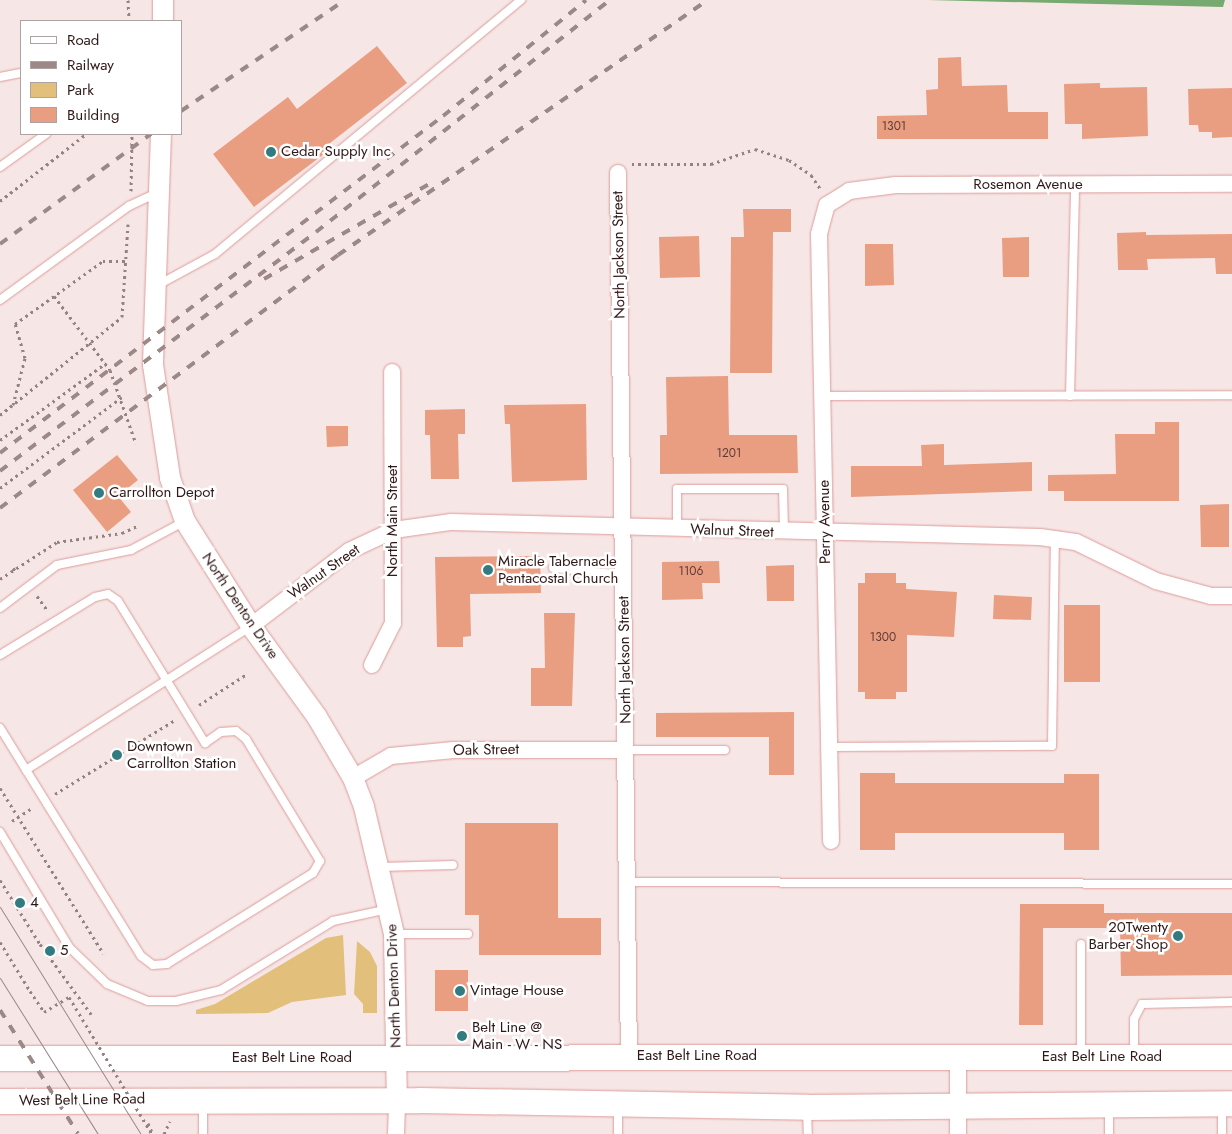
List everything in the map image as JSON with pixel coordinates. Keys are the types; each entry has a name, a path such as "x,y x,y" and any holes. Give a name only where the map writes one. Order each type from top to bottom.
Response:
{"main road":[{"name":"East Belt Line Road","path":"0,1058 1232,1057"},
{"path":"167,1108 203,1100 397,1100 807,1107 1227,1103"},
{"name":"West Belt Line Road","path":"0,1101 167,1108"}],"street":[{"path":"162,0 163,20"},
{"name":"North Denton Drive","path":"161,135 155,391 170,478 185,521 251,626 317,717 353,778 381,867 394,934 397,1100"},
{"name":"North Jackson Street","path":"618,173 630,1056"},
{"name":"Rosemon Avenue","path":"829,204 849,191 896,185 1232,184"},
{"name":"Perry Avenue","path":"829,204 819,234 831,841"},
{"name":"North Main Street","path":"372,665 393,623 392,372"},
{"name":"Walnut Street","path":"251,626 350,550 394,530 450,522 784,533 1055,539 1076,542 1156,581 1210,596 1232,596"},
{"name":"Oak Street","path":"353,778 391,756 454,750 626,750"},
{"path":"958,1058 958,1134"},
{"path":"396,1134 397,1100"}],"lane":[{"path":"156,286 215,254 521,0"},
{"path":"0,77 20,73"},
{"path":"0,167 45,135"},
{"path":"1070,396 1075,184"},
{"path":"0,300 129,206 159,191"},
{"path":"823,396 1232,396"},
{"path":"677,529 677,489 783,489 784,533"},
{"path":"0,608 57,565 131,550 185,521"},
{"path":"829,747 1052,746 1055,539"},
{"path":"554,568 624,575"},
{"path":"0,655 95,597 108,594 118,601 205,743 221,732 236,731 246,739 316,850 320,861 313,873 167,964 153,965 141,956 0,728"},
{"path":"26,770 168,682 251,626"},
{"path":"626,750 725,750"},
{"path":"0,832 69,947 107,984 148,1001 176,1001 221,990 332,921 390,908"},
{"path":"381,867 453,865"},
{"path":"628,882 1232,884"},
{"path":"394,934 468,934"},
{"path":"1081,944 1081,1057"},
{"path":"1134,1057 1134,1019 1142,1004 1232,1002"},
{"path":"203,1100 203,1134"},
{"path":"1222,1134 1227,1103"},
{"path":"1109,1104 1109,1134"},
{"path":"618,1105 618,1134"},
{"path":"807,1107 808,1134"}],"path":[{"path":"128,0 129,20"},
{"path":"0,201 85,135"},
{"path":"0,415 122,317 127,261 132,135"},
{"path":"618,173 622,164 711,164 755,148 789,160 811,175 829,204"},
{"path":"13,406 25,358 15,324 103,261 127,261"},
{"path":"54,296 106,363 122,397 136,444"},
{"path":"0,440 106,363"},
{"path":"0,488 122,397"},
{"path":"0,579 13,568 57,542 122,533 137,526"},
{"path":"13,568 17,572"},
{"path":"36,595 55,621"},
{"path":"199,706 247,674"},
{"path":"55,795 177,719"},
{"path":"0,788 103,953"},
{"path":"12,821 32,808"},
{"path":"0,880 40,944 92,1014"},
{"path":"0,942 44,1012 69,997 152,1134"},
{"path":"164,1134 167,1108"},
{"path":"146,1118 152,1134"}],"green space":[{"path":"343,935 346,995 292,1002 268,1013 196,1014 196,1010 215,1004 326,938"},
{"path":"357,941 370,952 377,966 377,1013 363,1013 363,1004 354,994"}],"shaded area":[{"path":"928,0 1225,0 1223,7"}],"building":[{"path":"377,46 407,83 325,147 328,151 254,207 213,154 288,97 297,109"},
{"path":"961,57 962,86 1007,85 1008,112 1048,112 1048,139 877,139 877,116 927,115 926,90 938,89 938,58"},
{"path":"1100,83 1100,88 1147,87 1148,136 1082,139 1082,124 1065,124 1064,84"},
{"path":"1232,88 1232,137 1212,138 1212,132 1199,132 1198,125 1189,125 1188,89"},
{"path":"743,209 791,209 791,232 773,232 772,373 730,373 731,237 744,237"},
{"path":"1146,232 1146,235 1232,234 1232,274 1216,274 1215,258 1147,259 1148,270 1118,270 1117,233"},
{"path":"699,236 700,277 660,278 659,237"},
{"path":"1029,237 1029,277 1003,277 1002,238"},
{"path":"865,244 893,244 894,285 865,286"},
{"path":"728,376 729,435 797,435 798,473 660,474 660,435 667,435 666,377"},
{"path":"586,404 587,480 512,482 510,424 505,424 504,405"},
{"path":"465,409 465,434 458,434 459,479 431,479 430,435 425,435 425,410"},
{"path":"1155,422 1179,422 1179,501 1064,501 1064,491 1048,491 1048,475 1116,474 1115,434 1155,434"},
{"path":"326,426 348,426 348,446 327,447"},
{"path":"944,444 944,465 1032,462 1032,491 851,497 851,466 922,466 921,445"},
{"name":"Carrollton Depot","path":"117,455 138,480 118,496 131,512 107,532 73,490"},
{"path":"1229,504 1229,547 1201,547 1200,505"},
{"name":"Miracle Tabernacle Pentacostal Church","path":"540,556 541,593 470,594 471,636 463,637 463,647 437,647 435,557"},
{"path":"719,561 720,583 702,583 703,599 662,600 662,562"},
{"path":"794,565 794,601 767,601 766,566"},
{"path":"865,573 896,573 896,583 906,583 906,589 957,592 954,637 907,635 907,692 896,692 896,699 865,699 865,692 858,692 858,583 865,583"},
{"path":"994,595 1032,597 1031,620 993,619"},
{"path":"1064,605 1100,605 1100,682 1064,682"},
{"path":"544,613 575,613 572,706 531,706 531,668 545,668"},
{"path":"794,712 794,775 769,775 769,737 656,737 656,713"},
{"path":"860,773 895,773 895,783 1064,783 1064,774 1099,774 1099,850 1064,850 1064,833 895,833 895,850 860,850"},
{"path":"465,823 558,823 558,918 601,918 601,955 479,955 479,915 465,915"},
{"path":"1020,904 1104,904 1104,913 1232,913 1232,975 1121,976 1120,928 1043,928 1043,1025 1019,1025"},
{"path":"435,970 468,970 468,1011 435,1011"}],"tram line":[{"path":"0,907 141,1134"},
{"path":"0,978 98,1134"}],"railway":[{"path":"182,110 345,0"},
{"path":"0,453 443,116 586,0"},
{"path":"0,471 316,232 610,0"},
{"path":"0,508 338,255 707,0"},
{"path":"0,244 150,135"},
{"path":"264,279 433,182"},
{"path":"0,1010 78,1134"}],"place":[{"name":"Cedar Supply Inc","path":"271,152"},
{"name":"Carrollton Depot","path":"99,493"},
{"name":"Miracle Tabernacle Pentacostal Church","path":"488,570"},
{"name":"Downtown Carrollton Station","path":"117,755"},
{"name":"4","path":"20,903"},
{"name":"20Twenty Barber Shop","path":"1178,936"},
{"name":"5","path":"50,951"},
{"name":"Vintage House","path":"460,991"},
{"name":"Belt Line @ Main - W - NS","path":"462,1036"}]}
